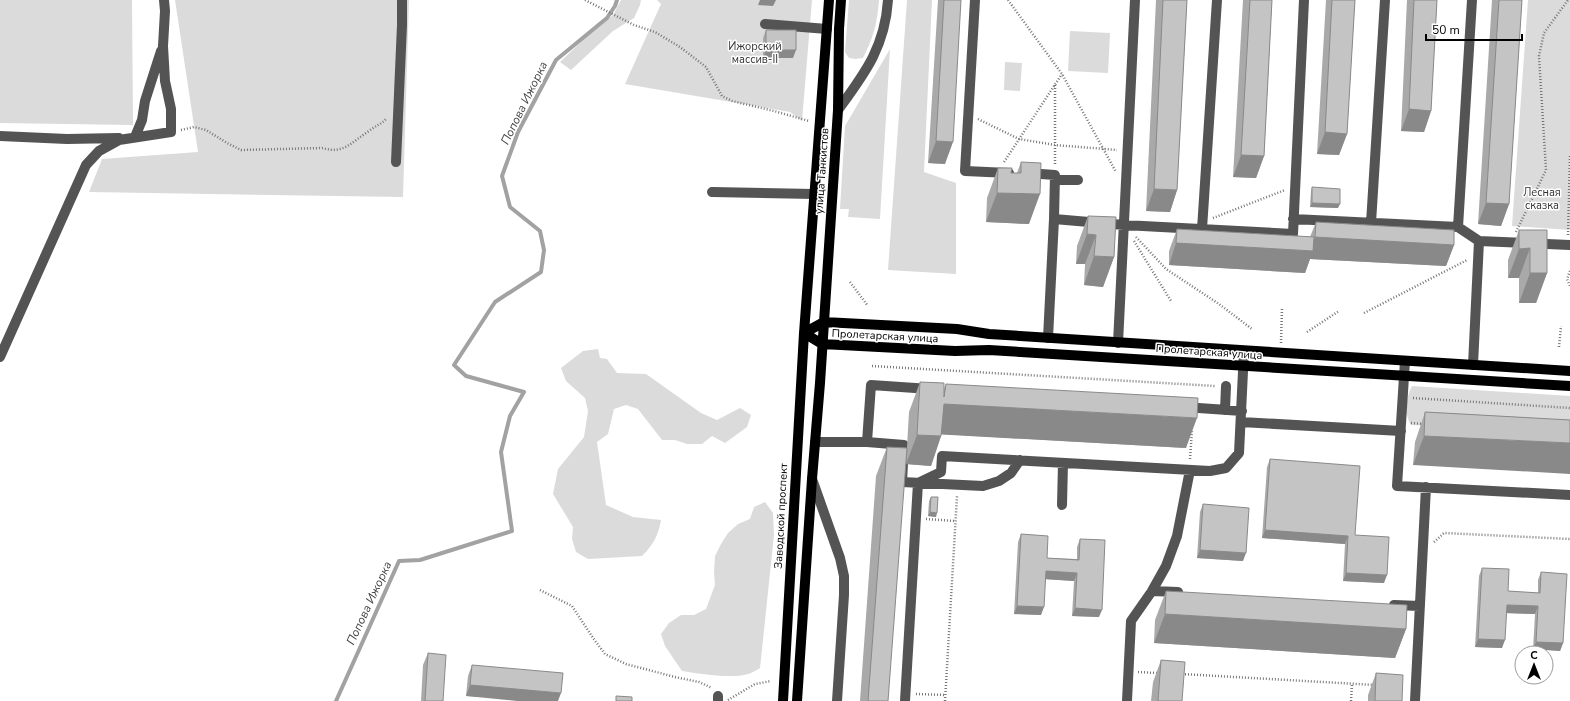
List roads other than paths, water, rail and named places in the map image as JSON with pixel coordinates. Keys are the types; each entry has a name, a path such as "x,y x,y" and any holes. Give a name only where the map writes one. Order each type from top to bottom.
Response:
{"main road":[{"name":"улица Танкистов","path":"804,333 829,0"},
{"name":"улица Танкистов","path":"822,344 838,110 839,29 841,0"},
{"name":"Пролетарская улица","path":"1570,371 1118,343 989,334 957,329 824,322 804,333 822,344 956,351 989,350 1570,386"},
{"name":"Заводской проспект","path":"783,701 804,333"},
{"path":"797,701 822,344"}],"street":[{"path":"0,357 86,165 99,151 119,140 171,132 171,109 165,80 163,46 165,11 164,0"},
{"path":"396,162 402,0"},
{"path":"838,110 865,72 879,43 886,20 888,0"},
{"path":"975,0 965,171 997,172 1078,180"},
{"path":"1118,343 1135,0"},
{"path":"1203,226 1218,0"},
{"path":"1054,219 1124,225 1203,226 1293,234 1304,0"},
{"path":"1371,223 1384,0"},
{"path":"1458,227 1472,0"},
{"path":"766,24 827,29"},
{"path":"134,138 142,120 145,101 163,46"},
{"path":"0,136 66,139 134,138"},
{"path":"1048,338 1055,177"},
{"path":"712,192 814,194"},
{"path":"1293,219 1458,227 1479,241 1569,245"},
{"path":"1473,365 1479,241"},
{"path":"918,483 941,472 942,456 1210,471 1226,468 1239,453 1244,351"},
{"path":"1405,361 1397,486 1570,495"},
{"path":"867,442 871,385 942,390"},
{"path":"1225,410 1226,386"},
{"path":"1177,406 1242,411"},
{"path":"1241,422 1401,427"},
{"path":"815,442 867,442 904,445 902,482 957,486 983,486 999,481 1011,473 1020,460"},
{"path":"1062,505 1063,463"},
{"path":"1127,701 1132,621 1152,591 1166,566 1177,536 1190,470"},
{"path":"812,480 840,558 844,576 837,701"},
{"path":"905,697 918,483"},
{"path":"1415,701 1426,487"},
{"path":"1152,591 1192,593"},
{"path":"1380,604 1420,606"}],"waterway":[{"name":"Попова Ижорка","path":"336,701 399,561 420,560 512,531 501,452 510,416 524,392 466,376 454,365 495,302 541,272 544,250 540,231 510,207 502,176 518,132 556,60 607,18 617,0"}],"park label":[{"name":"Ижорский массив-II","path":"755,52"},
{"name":"Лесная сказка","path":"1542,198"}]}
